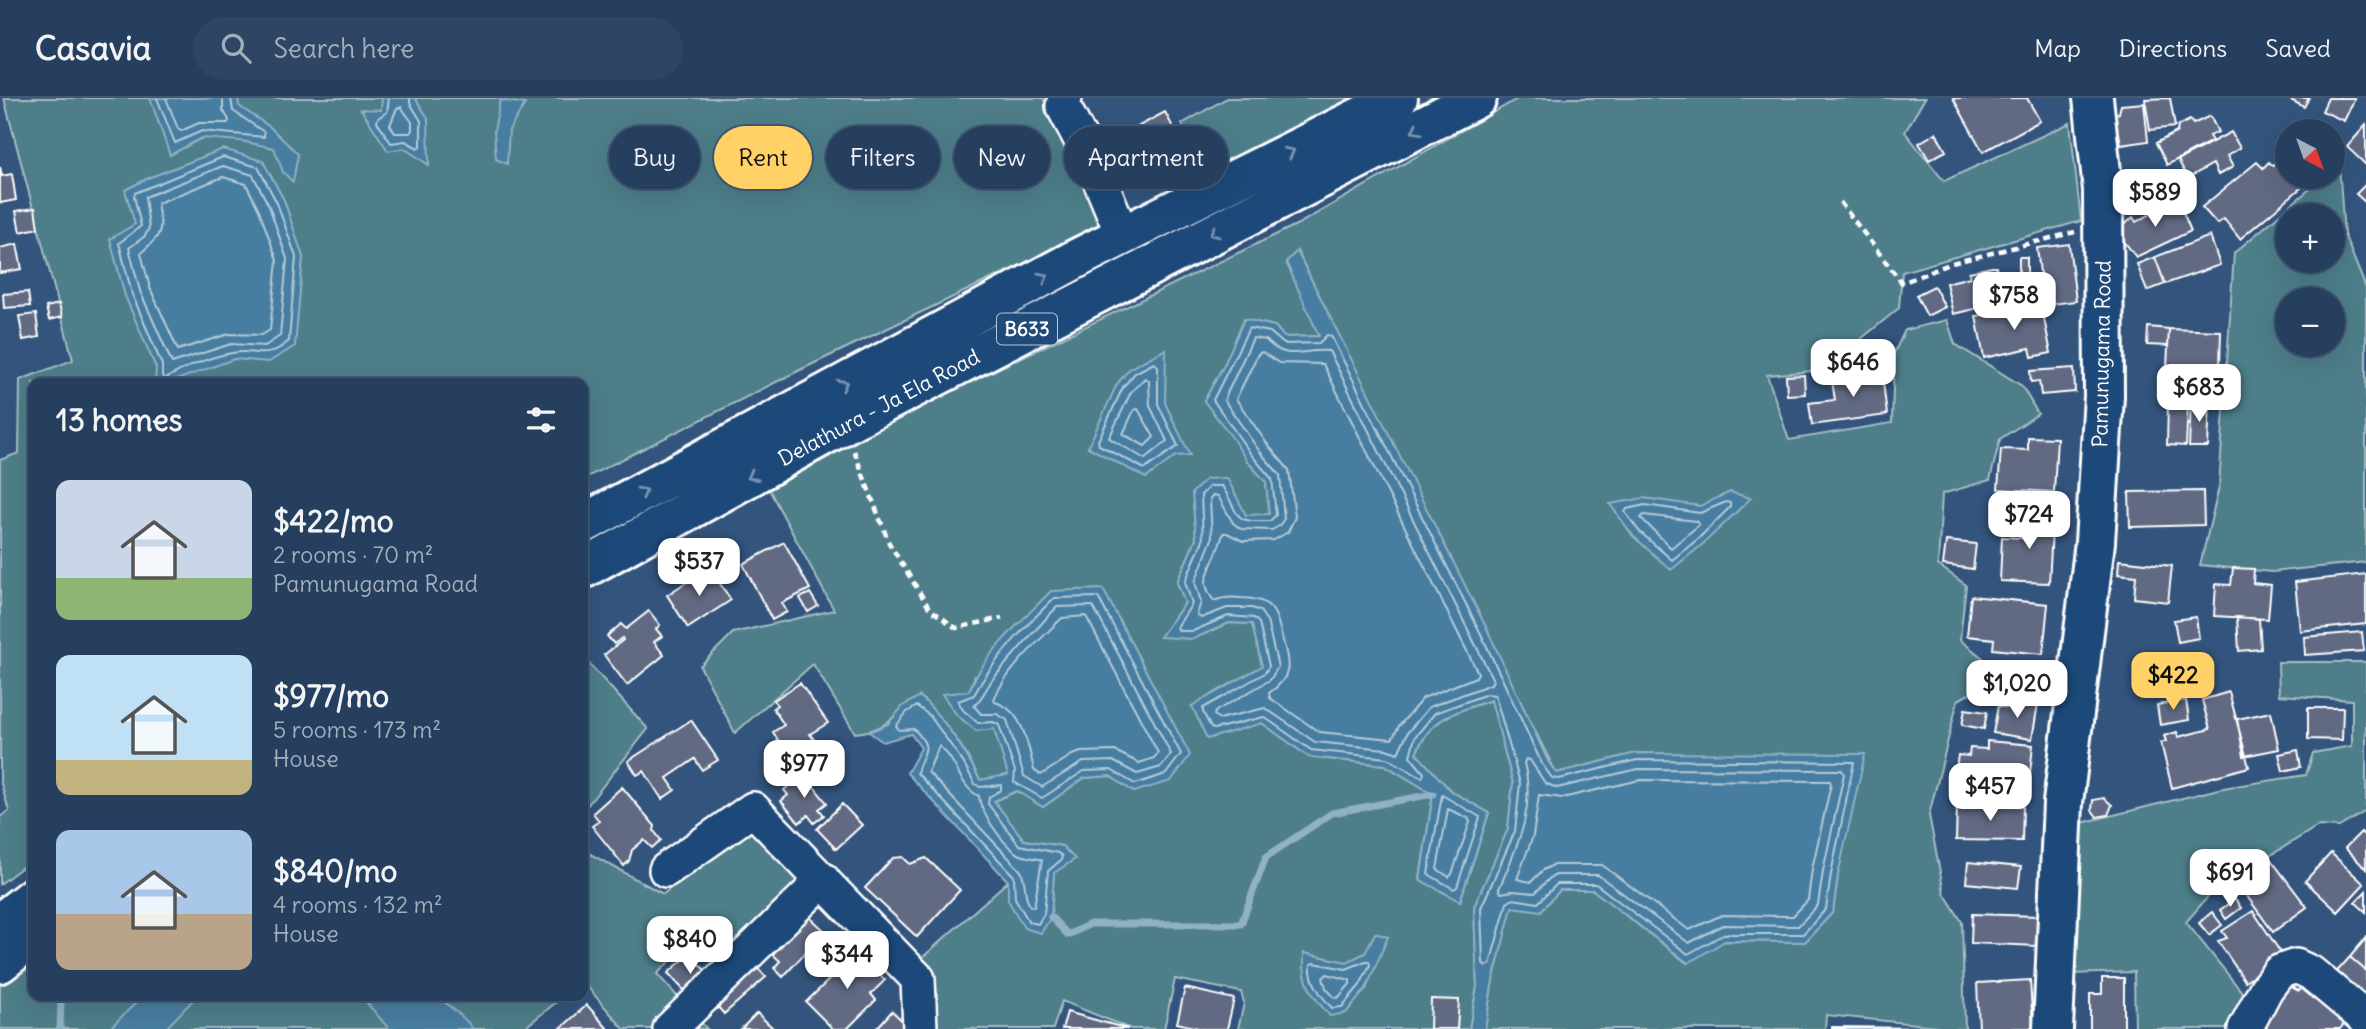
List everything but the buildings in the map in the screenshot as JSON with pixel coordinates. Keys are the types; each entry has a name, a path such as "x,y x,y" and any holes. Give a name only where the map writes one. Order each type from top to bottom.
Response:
{"main road":[{"name":"Delathura - Ja Ela Road","path":"588,521 1122,236 1398,98"},
{"name":"Delathura - Ja Ela Road","path":"588,566 844,424 1477,98"},
{"name":"Pamunugama Road","path":"2053,1029 2063,803 2095,542 2105,396 2103,190 2094,98"},
{"path":"0,923 28,901"},
{"path":"0,963 28,941"}],"street":[{"path":"1065,98 1063,106 1091,159 1122,236"},
{"path":"666,870 752,809 918,979 920,1029"},
{"path":"670,1029 822,880"},
{"path":"2245,1029 2266,989 2279,972 2295,967 2311,973 2366,1019"}],"path":[{"path":"1840,202 1902,283 1952,263 2104,225"},
{"path":"844,424 889,543 930,609 956,628 1002,618"}],"green space":[{"path":"4,98 1043,98 1064,142 1064,189 1087,189 1104,225 798,371 588,476 588,378 28,378 28,863 0,884 0,817 9,811 0,780 0,460 19,453 20,380 73,360"},
{"path":"1227,98 1356,98 1228,162 1228,126 1182,124"},
{"path":"1519,98 1925,98 1905,132 1944,181 2070,123 2081,221 1902,272 1899,308 1823,370 1767,375 1789,440 1892,423 1894,353 1905,330 1947,320 1955,344 2022,386 2038,414 2000,439 1990,480 1942,494 1938,565 1966,585 1960,640 1983,658 1990,683 1958,700 1929,815 1944,893 1962,922 1965,1029 1942,1029 1936,1026 1826,1015 1825,1029 1485,1029 1492,985 1512,906 1541,910 1560,890 1593,890 1687,963 1724,941 1805,942 1833,912 1838,875 1636,753 1556,773 1297,251 1287,262 1320,336 1284,337 1225,363 1204,401 1232,436 1247,461 1266,482 1270,515 1246,515 1193,493 1196,539 1177,582 1185,603 1161,636 1193,639 1229,623 1252,624 1262,666 1192,706 1262,723 1309,757 1385,765 1433,794 1420,879 1460,901 1489,813 1451,791 1416,754 1422,741 1437,723 1491,700 1513,783 1508,829 1474,907 1477,987 1469,1029 1238,1029 1244,1003 1241,992 1175,979 1164,1029 1131,1029 1062,1001 1053,1029 934,1029 922,958 1008,881 1008,900 1051,917 1054,873 1062,846 1024,840 994,801 1017,791 1043,807 1084,778 1110,776 1134,792 975,676 969,691 994,729 1009,775 980,780 954,736 920,697 877,728 855,733 813,664 735,733 700,666 733,633 834,610 765,482 831,447 866,435 1298,224"},
{"path":"2310,189 2341,189 2342,203 2293,203"},
{"path":"2275,218 2275,273 2345,273 2345,236 2366,288 2366,562 2272,572 2200,565 2219,487 2234,253"},
{"path":"2278,662 2366,662 2366,811 2339,827 2318,826 2213,891 2186,922 2245,996 2229,1029 2135,1029 2134,972 2067,974 2073,825 2223,788 2306,775 2313,753 2352,746 2352,700 2279,695"},
{"path":"588,663 648,729 588,805"},
{"path":"754,824 804,877 720,957 697,935 657,974 707,1029 624,1029 588,988 588,853 663,894"},
{"path":"28,957 28,1001 558,1001 523,1029 0,1029 0,980"}],"water":[{"path":"150,98 238,98 239,106 270,127 298,154 293,182 283,172 274,148 241,141 202,138 170,155"},
{"path":"382,98 415,98 428,118 429,165 404,148 388,151 361,109 381,110"},
{"path":"500,100 525,104 509,130 507,164 496,159 494,131"},
{"path":"223,149 263,161 284,200 303,257 295,346 269,362 234,359 182,378 155,378 156,368 125,296 110,239 135,224 125,190 148,178"},
{"path":"1297,251 1488,631 1556,773 1636,753 1865,754 1838,875 1833,912 1805,942 1725,941 1688,963 1593,890 1560,890 1541,911 1512,907 1492,985 1485,1029 1469,1029 1477,987 1474,907 1508,829 1513,783 1491,700 1456,712 1437,723 1416,753 1451,791 1489,813 1460,901 1420,880 1433,794 1385,765 1309,757 1262,723 1207,739 1192,706 1262,666 1252,624 1229,623 1193,639 1160,637 1185,603 1177,582 1196,539 1192,493 1206,479 1227,478 1246,515 1269,514 1266,482 1247,461 1204,401 1225,363 1244,319 1275,326 1284,337 1319,336 1286,262"},
{"path":"1166,349 1165,403 1190,455 1176,456 1146,478 1088,447 1117,384 1130,368"},
{"path":"1730,492 1751,498 1671,570 1633,536 1610,504 1644,498 1700,506"},
{"path":"1103,589 1190,755 1171,781 1134,792 1110,776 1084,778 1043,807 1017,791 994,801 1024,840 1062,846 1075,859 1054,873 1051,917 1041,933 1024,928 1008,900 1008,881 907,773 921,748 911,734 883,742 869,732 888,724 903,706 920,696 953,735 980,780 1008,775 994,729 976,731 957,715 942,694 969,691 994,650 1051,591"},
{"path":"1375,933 1388,937 1366,989 1346,1013 1330,1016 1309,988 1304,953 1347,962 1365,953"},
{"path":"138,1001 192,1001 165,1029 109,1029"},
{"path":"365,1001 444,1001 473,1029 389,1029"}],"waterway":[{"path":"1051,917 1068,935 1090,924 1241,924 1266,857 1332,813 1433,794"},
{"path":"60,1029 61,1002"}]}
